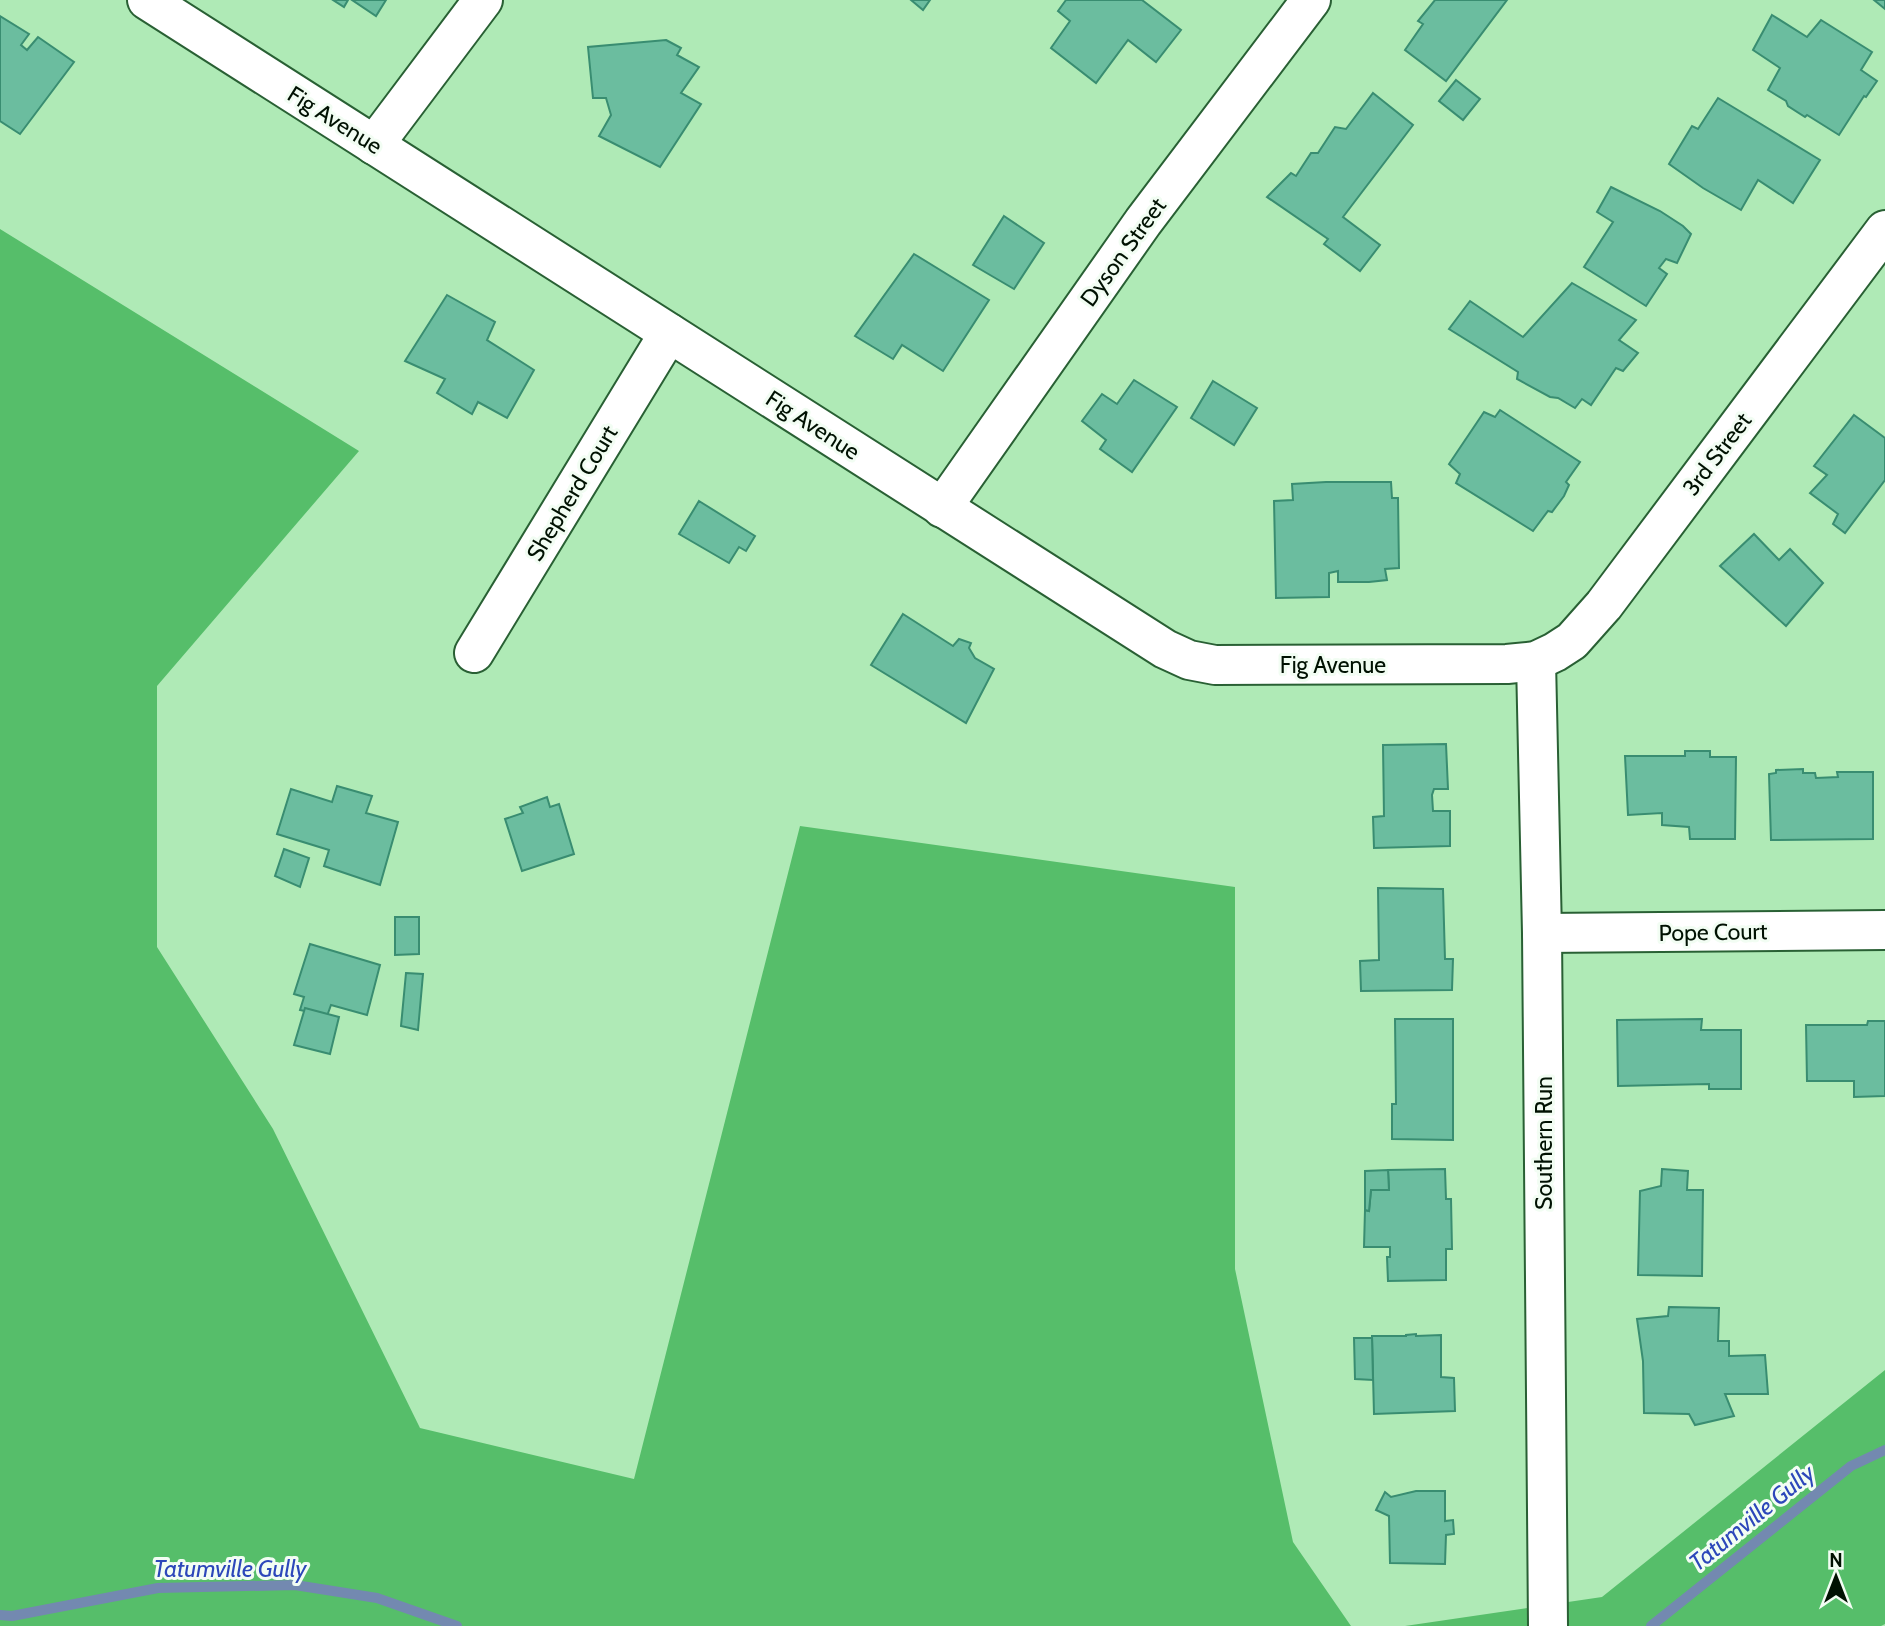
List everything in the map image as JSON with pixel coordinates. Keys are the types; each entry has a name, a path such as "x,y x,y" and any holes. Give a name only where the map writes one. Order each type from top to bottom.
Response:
{"street":[{"name":"Fig Avenue","path":"147,0 1165,649 1189,660 1215,665 1507,664 1535,661"},
{"path":"374,145 483,0"},
{"name":"Dyson Street","path":"942,508 1143,222 1311,0"},
{"name":"3rd Street","path":"1535,661 1572,641 1587,626 1885,230"},
{"name":"Shepherd Court","path":"474,653 669,333"},
{"name":"Southern Run","path":"1535,661 1542,933 1548,1626"},
{"name":"Pope Court","path":"1542,933 1885,930"}],"green space":[{"path":"0,229 359,451 157,686 157,947 273,1129 420,1428 634,1479 800,826 1235,887 1235,1269 1293,1542 1351,1626 0,1626"},
{"path":"1885,1370 1885,1624 1405,1626 1602,1597"}],"building":[{"path":"333,0 348,0 344,7"},
{"path":"352,0 386,0 376,16"},
{"path":"911,0 930,0 923,10"},
{"path":"1066,0 1142,0 1181,30 1156,62 1128,40 1096,83 1051,48 1070,21 1058,11"},
{"path":"1435,0 1507,0 1446,81 1405,50 1423,24 1418,21"},
{"path":"1874,0 1885,0 1885,9"},
{"path":"1772,15 1807,37 1821,20 1872,52 1861,70 1877,81 1839,135 1807,115 1805,117 1768,90 1780,68 1753,50"},
{"path":"0,16 29,34 21,45 27,50 38,37 74,62 20,134 0,121"},
{"path":"666,40 681,48 677,55 699,67 681,93 701,104 660,167 599,136 611,115 606,98 593,98 588,47"},
{"path":"1456,80 1480,99 1463,120 1439,101"},
{"path":"1373,93 1413,125 1343,217 1380,245 1360,271 1324,244 1328,239 1267,197 1291,173 1296,176 1311,153 1318,153 1335,127 1346,129"},
{"path":"1718,98 1820,160 1793,203 1758,180 1741,210 1669,164 1692,126 1698,129"},
{"path":"1611,187 1660,211 1691,234 1677,263 1666,259 1659,268 1667,274 1646,306 1584,267 1613,222 1597,212"},
{"path":"1004,216 1044,243 1014,289 973,265"},
{"path":"914,254 989,300 943,371 902,345 893,359 855,336"},
{"path":"1572,283 1636,320 1619,340 1638,353 1623,371 1616,368 1591,405 1582,399 1575,408 1558,398 1550,397 1517,379 1518,372 1449,329 1470,301 1523,337"},
{"path":"447,295 495,322 487,340 534,370 507,418 478,402 472,414 437,393 445,379 405,361"},
{"path":"1134,380 1177,407 1132,472 1100,449 1106,440 1082,421 1102,394 1117,404"},
{"path":"1213,381 1257,408 1234,445 1191,418"},
{"path":"1500,410 1580,462 1566,482 1569,485 1564,496 1533,531 1456,483 1460,474 1449,464 1484,412 1495,417"},
{"path":"1854,415 1885,438 1885,480 1845,533 1833,524 1838,514 1810,493 1827,475 1814,466"},
{"path":"1391,482 1392,498 1398,498 1399,568 1385,569 1387,580 1369,582 1338,582 1338,571 1329,573 1329,597 1276,598 1274,501 1293,500 1292,484"},
{"path":"699,501 755,536 746,551 739,547 729,563 679,534"},
{"path":"1754,534 1779,560 1790,549 1823,583 1786,626 1720,566"},
{"path":"903,614 953,646 959,639 971,643 969,648 975,658 994,669 966,723 871,665"},
{"path":"1446,744 1448,789 1434,789 1432,795 1433,811 1450,811 1450,846 1374,848 1373,817 1384,816 1383,745"},
{"path":"1685,751 1710,751 1710,757 1736,757 1735,839 1690,839 1689,827 1662,825 1662,813 1628,815 1625,756 1685,756"},
{"path":"1803,769 1803,773 1815,773 1816,778 1838,777 1837,772 1873,772 1873,839 1771,840 1769,774 1776,773 1776,770"},
{"path":"337,786 372,796 366,813 398,822 380,885 324,866 329,850 277,834 291,789 332,802"},
{"path":"547,797 550,807 559,804 574,854 522,871 505,819 523,813 520,807"},
{"path":"284,849 309,858 300,887 275,876"},
{"path":"1378,888 1443,889 1445,959 1453,959 1452,990 1361,991 1360,961 1379,960"},
{"path":"395,917 419,917 419,954 395,955"},
{"path":"310,944 380,965 367,1015 331,1005 327,1016 300,1010 304,997 294,994"},
{"path":"406,973 423,974 418,1030 401,1026"},
{"path":"305,1008 339,1017 330,1054 294,1045"},
{"path":"1395,1019 1453,1019 1453,1140 1392,1139 1392,1104 1396,1104"},
{"path":"1702,1019 1701,1030 1741,1030 1741,1089 1709,1089 1709,1084 1618,1086 1617,1020"},
{"path":"1868,1021 1885,1021 1885,1096 1854,1097 1854,1081 1807,1081 1806,1025 1867,1025"},
{"path":"1445,1169 1446,1199 1451,1199 1452,1249 1446,1249 1446,1280 1388,1281 1387,1257 1390,1257 1390,1247 1364,1247 1365,1210 1369,1211 1371,1190 1389,1190 1388,1170"},
{"path":"1662,1169 1688,1171 1687,1190 1703,1190 1702,1276 1638,1275 1640,1191 1661,1186"},
{"path":"1388,1170 1389,1190 1371,1190 1369,1211 1365,1210 1365,1171"},
{"path":"1669,1307 1719,1308 1718,1341 1729,1341 1729,1356 1765,1355 1768,1394 1725,1394 1734,1416 1695,1425 1689,1414 1644,1413 1643,1361 1637,1319 1668,1316"},
{"path":"1441,1335 1441,1377 1454,1378 1455,1411 1374,1414 1372,1336"},
{"path":"1354,1338 1372,1338 1373,1380 1355,1379"},
{"path":"1416,1491 1445,1491 1445,1521 1453,1520 1454,1534 1446,1535 1445,1564 1390,1563 1389,1516 1376,1510 1385,1492 1391,1497"}],"waterway":[{"name":"Tatumville Gully","path":"1651,1626 1851,1466 1885,1450"},
{"name":"Tatumville Gully","path":"0,1615 12,1616 158,1588 295,1585 377,1598 457,1626"}]}
